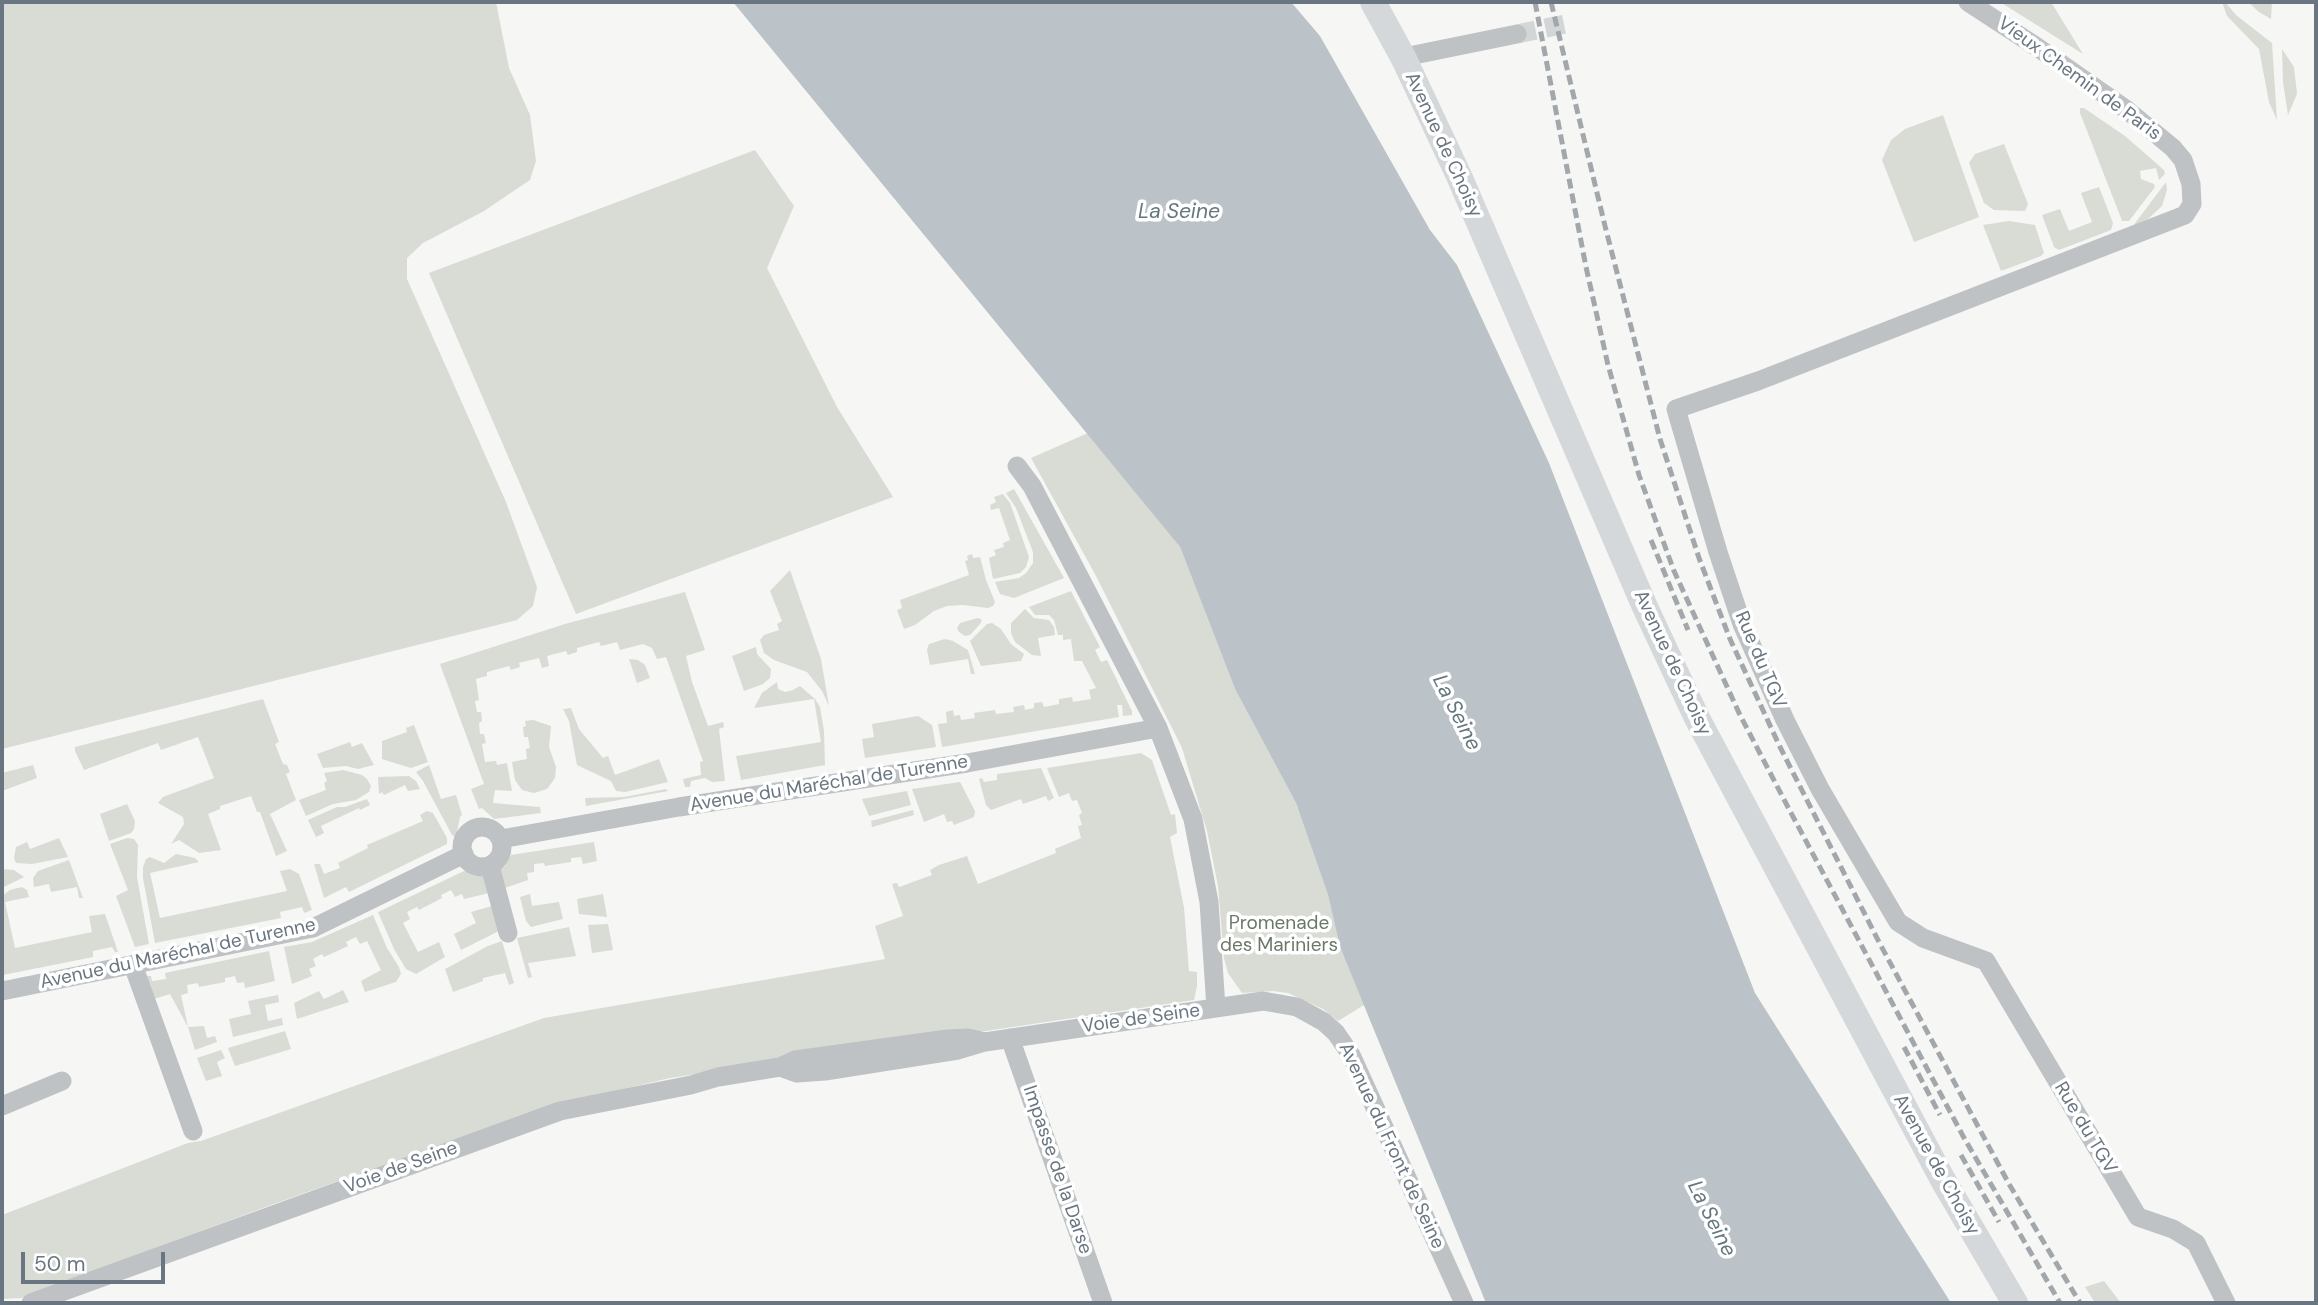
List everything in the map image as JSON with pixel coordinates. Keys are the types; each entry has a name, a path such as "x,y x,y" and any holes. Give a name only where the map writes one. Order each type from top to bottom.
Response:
{"main road":[{"name":"Avenue de Choisy","path":"1373,2 1404,59 1454,166 1645,607 1697,718 1943,1180 2015,1303"}],"street":[{"name":"Vieux Chemin de Paris","path":"1968,2 2127,110 2173,148 2183,160 2191,184 2192,204"},
{"path":"1404,59 1517,34"},
{"name":"Rue du TGV","path":"2192,204 2185,215 2179,218 1758,381 1676,410 1742,624 1819,789 1898,922 1923,939 1986,961 2138,1217 2173,1229 2196,1243 2226,1303"},
{"path":"1017,466 1032,486 1158,728 1193,819 1209,902 1216,1008"},
{"name":"Avenue du Maréchal de Turenne","path":"501,839 679,807 967,763 1158,728"},
{"path":"477,828 495,831 501,839 501,856 490,866 475,866 468,861 462,849 464,838 477,828"},
{"name":"Avenue du Maréchal de Turenne","path":"2,991 313,928 464,854"},
{"path":"490,866 508,933"},
{"path":"133,964 193,1131"},
{"name":"Voie de Seine","path":"31,1303 560,1111 691,1085 718,1077 780,1067 797,1073 825,1071 958,1050 1010,1038 1263,1001 1297,1007"},
{"name":"Avenue du Front de Seine","path":"1297,1007 1324,1022 1336,1033 1351,1055 1464,1303"},
{"name":"Impasse de la Darse","path":"1010,1038 1103,1303"},
{"path":"2,1106 62,1081"}],"green space":[{"path":"2,2 496,2 509,68 530,115 536,161 530,180 484,211 423,243 407,258 407,279 506,502 537,587 533,606 517,620 2,749"},
{"path":"2000,2 2051,2 2083,54"},
{"path":"2222,2 2272,43 2277,120 2269,102 2259,49 2227,16"},
{"path":"2248,2 2272,2 2271,19 2259,12"},
{"path":"2282,49 2294,67 2297,94 2288,115 2283,82"},
{"path":"2080,108 2084,108 2125,136 2164,170 2165,174 2159,180 2156,168 2140,171 2141,179 2154,184 2155,187 2129,221 2122,221"},
{"path":"1943,115 1979,217 1914,242 1882,160 1891,140 1905,129"},
{"path":"2004,144 2028,204 2025,211 1994,210 1984,203 1969,163 1975,154"},
{"path":"755,150 794,206 767,268 837,407 893,497 576,614 429,273"},
{"path":"2166,182 2167,190 2162,206 2148,219 2133,226"},
{"path":"2099,187 2113,223 2111,230 2059,250 2054,247 2042,215 2060,209 2069,231 2092,222 2081,193"},
{"path":"2009,221 2035,225 2044,253 2001,271 1983,225"},
{"name":"Promenade des Mariniers","path":"1088,433 1180,547 1235,689 1296,803 1328,895 1340,947 1364,1005 1338,1021 1323,1009 1288,993 1242,993 1228,973 1224,958 1218,886 1207,831 1182,748 1096,576 1031,458"},
{"path":"1014,489 1064,578 1014,598 1000,594 995,582 1019,578 1026,573 1033,563 1033,552 1016,508 1006,493"},
{"path":"1003,494 1010,503 1029,557 1026,567 1020,573 993,579 989,558 996,555 994,550 1004,547 1003,543 1010,540 999,508 991,510 990,505 996,502 994,497"},
{"path":"972,554 973,558 980,557 995,602 993,606 947,606 904,629 897,610 902,608 900,600 969,575 965,561 968,560 967,556"},
{"path":"790,570 821,659 829,706 822,691 807,672 774,660 764,653 760,640 764,635 779,630 777,624 782,621 770,591"},
{"path":"1071,591 1100,647 1095,650 1101,662 1107,660 1132,715 1123,716 1122,705 1117,705 1119,717 942,747 938,724 947,723 946,712 953,710 954,716 960,715 961,720 975,718 974,713 995,710 996,714 1014,712 1013,707 1024,705 1025,710 1034,708 1034,703 1042,702 1044,707 1059,704 1059,699 1072,697 1073,702 1091,699 1089,690 1096,688 1082,661 1074,661 1071,639 1063,640 1063,635 1058,635 1054,620 1049,615 1035,615 1029,607"},
{"path":"685,592 705,650 686,656 708,726 723,722 724,727 719,729 725,781 712,782 705,778 691,781 690,787 685,787 683,779 701,775 700,762 703,761 666,657 657,659 652,648 643,644 620,650 617,642 601,646 599,642 577,648 577,652 568,655 566,651 547,656 549,666 542,668 539,658 519,663 520,667 511,670 509,666 487,672 487,676 476,679 479,700 475,701 477,712 481,712 482,721 479,723 480,734 484,734 486,743 482,744 485,762 496,761 497,765 507,763 512,791 495,790 493,803 540,807 541,813 494,819 482,808 479,809 471,789 484,784 440,664 565,624"},
{"path":"1025,609 1034,618 1049,620 1054,627 1055,635 1038,638 1041,656 1032,655 1015,642 1011,633 1011,623"},
{"path":"978,618 982,620 970,635 965,636 959,632 957,628 960,623"},
{"path":"992,623 1024,654 1021,661 981,666 970,641 987,624"},
{"path":"945,639 968,650 975,674 971,674 968,659 930,665 927,650 929,644"},
{"path":"756,647 757,654 771,669 770,678 763,684 744,691 732,656"},
{"path":"629,659 638,660 645,665 650,678 637,683"},
{"path":"777,682 778,689 785,692 800,686 815,699 820,707 825,765 741,780 736,756 821,742 814,699 754,708 762,693"},
{"path":"263,699 279,742 275,744 283,764 287,765 290,772 286,774 296,800 270,814 287,851 276,856 260,812 257,812 251,796 220,806 220,809 208,814 221,850 199,853 179,840 171,844 184,824 183,817 158,803 163,797 214,778 198,737 161,750 158,743 84,770 75,751 75,747"},
{"path":"571,708 579,729 603,758 608,756 615,775 659,759 668,782 625,792 616,791 611,781 577,765 569,721 563,709"},
{"path":"918,716 932,725 936,747 865,758 862,739 874,737 872,724"},
{"path":"533,720 551,726 549,747 556,767 555,778 547,789 534,793 522,790 515,780 512,762 527,759 526,749 530,748 528,737 524,737 523,727 526,726 525,721"},
{"path":"414,725 428,762 411,768 382,759 382,741 407,732 406,728"},
{"path":"350,742 352,747 362,743 374,765 358,769 346,766 323,768 317,754"},
{"path":"1141,753 1152,760 1171,815 1175,814 1177,833 1170,837 1184,908 1189,971 1197,972 1194,1000 670,1078 539,1109 22,1298 2,1299 2,1215 188,1143 201,1141 544,1018 885,959 875,926 903,916 892,884 897,883 899,887 932,875 930,870 939,865 967,856 978,884 1056,853 1055,849 1081,838 1078,826 1082,825 1079,815 1082,813 1077,800 1072,801 1069,793 1059,797 1047,768"},
{"path":"33,765 37,778 2,791 2,773"},
{"path":"429,765 441,799 456,795 462,815 456,837 452,835 416,772"},
{"path":"1041,768 1054,798 1048,801 1046,796 1023,804 1021,799 991,810 986,805 979,779 982,778 984,782 997,780 997,774"},
{"path":"343,770 367,779 371,786 369,792 356,800 333,804 306,816 299,800 326,790 324,773"},
{"path":"409,776 416,781 420,789 408,791 405,785 384,795 382,792 379,794 378,777"},
{"path":"960,782 975,811 974,817 954,825 952,821 947,822 944,814 924,822 912,789"},
{"path":"666,789 668,791 586,806 585,798 624,797"},
{"path":"907,791 911,805 869,816 862,799"},
{"path":"367,799 370,805 321,826 324,833 316,837 308,820 337,807"},
{"path":"127,804 135,821 134,829 131,833 109,841 100,814"},
{"path":"913,810 914,815 872,827 871,821"},
{"path":"427,811 433,813 447,838 447,844 349,892 346,887 324,898 314,864 320,864 324,874 340,868 338,863 368,848 367,845 423,821 420,815"},
{"path":"59,838 68,857 32,864 16,863 16,847 27,842 30,849"},
{"path":"127,838 134,839 138,845 137,877 149,944 135,947 116,896 128,890 110,844"},
{"path":"594,842 597,861 583,864 581,857 571,858 571,862 545,866 544,863 534,864 534,872 527,873 528,880 502,889 498,871 505,866 511,855"},
{"path":"176,854 195,858 199,862 150,873 160,918 287,891 280,871 290,869 299,874 312,910 304,913 302,907 280,912 281,918 155,943 143,867 146,859 150,857 164,863"},
{"path":"69,860 83,898 79,898 77,887 51,892 49,884 34,887 33,878 38,871"},
{"path":"2,869 14,870 24,877 2,888"},
{"path":"464,871 485,876 489,893 464,899 462,894 455,897 451,890 419,910 417,907 407,912 410,919 403,923 418,952 439,942 445,957 416,974 406,969 378,912"},
{"path":"22,887 27,890 29,897 5,902 15,948 92,932 89,916 105,914 118,952 112,947 93,951 93,957 3,975 2,896 10,890"},
{"path":"530,894 532,906 559,902 563,919 531,927 526,921 520,897"},
{"path":"603,894 607,917 579,914 577,899"},
{"path":"492,906 499,931 461,950 454,934 476,923 471,912"},
{"path":"373,915 387,948 399,967 401,974 396,982 365,992 361,981 381,970 367,941 360,944 356,937 346,942 348,946 313,959 316,966 309,969 312,976 292,984 284,947 312,942"},
{"path":"608,924 613,950 592,953 588,925"},
{"path":"569,927 576,956 528,963 532,977 528,978 517,938"},
{"path":"502,941 514,983 509,985 505,973 483,978 483,981 453,992 445,969"},
{"path":"269,951 275,981 245,988 244,982 237,983 235,976 225,978 225,982 199,987 198,983 187,985 188,993 181,995 188,1027 170,994 154,999 145,976 151,976 152,981 166,979 165,973"},
{"path":"343,990 349,1002 297,1019 294,1003 319,991 324,999"},
{"path":"278,995 279,1002 265,1005 268,1021 282,1018 283,1025 233,1037 229,1019 251,1014 248,1001"},
{"path":"204,1026 207,1038 215,1036 217,1042 195,1050 188,1027"},
{"path":"285,1031 291,1049 235,1066 228,1048"},
{"path":"221,1050 225,1058 217,1062 222,1076 206,1081 197,1058"},
{"path":"2104,1281 2121,1303 2095,1303 2085,1287"}],"water":[{"name":"La Seine","path":"733,2 1291,2 1320,36 1430,230 1457,265 1549,463 1755,993 1951,1303 1486,1303 1340,947 1328,895 1296,803 1235,689 1180,547"}],"tunnel":[{"path":"1517,34 1570,23"}],"railway":[{"path":"1535,2 1586,267 1608,365 1639,475 1674,571 1740,715 1790,811 1963,1136 2060,1303"},
{"path":"1551,2 1660,439 1699,558 1730,639 1780,747 1880,944 2009,1184 2080,1303"},
{"path":"1651,540 1688,630"},
{"path":"1904,1047 1940,1115"},
{"path":"1961,1155 1999,1222"}]}
